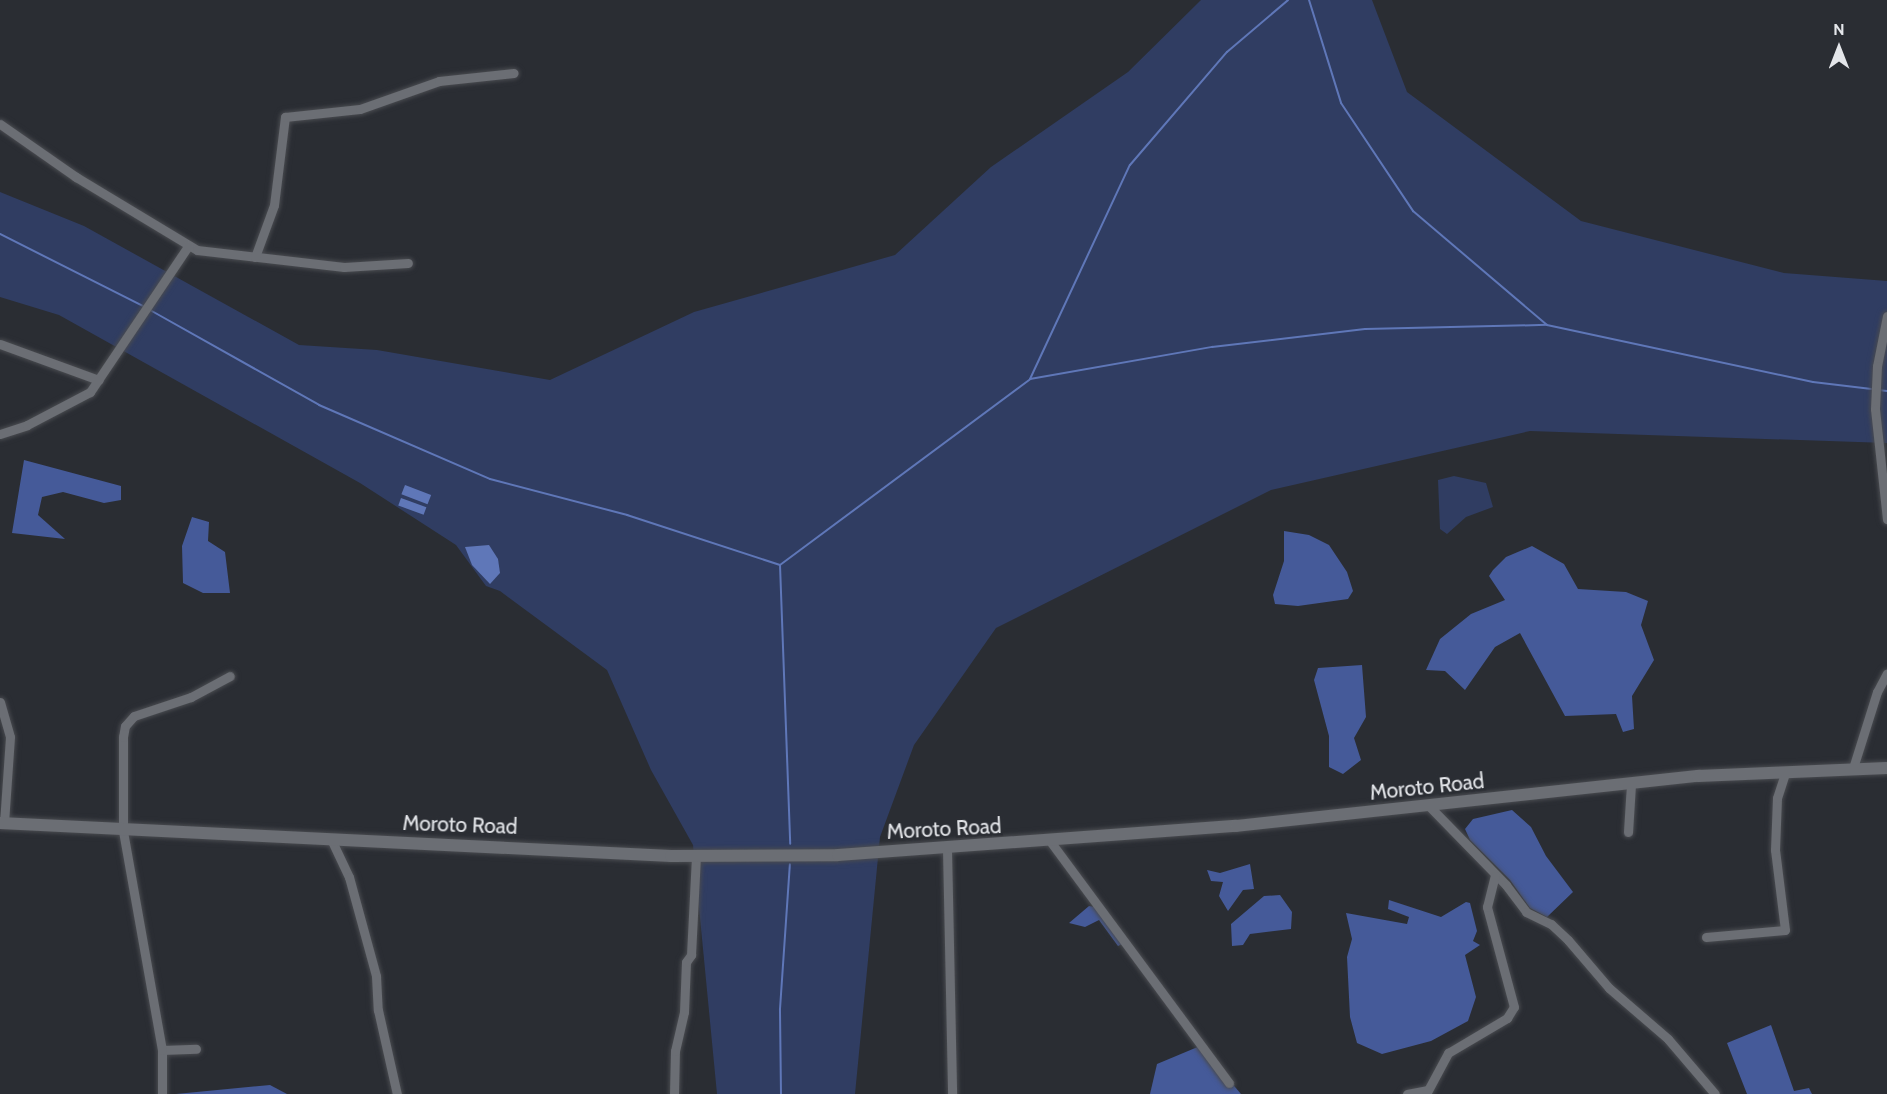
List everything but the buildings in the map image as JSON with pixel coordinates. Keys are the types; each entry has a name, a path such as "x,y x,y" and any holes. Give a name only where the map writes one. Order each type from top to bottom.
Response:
{"main road":[{"name":"Moroto Road","path":"2,823 123,831 696,856 947,849 1430,807 1631,784 1786,771 1887,768"}],"street":[{"path":"255,257 274,205 285,117 360,109 439,81 514,73"},
{"path":"0,124 76,177 188,246 217,254 344,267 408,263"},
{"path":"0,434 81,399 99,380 188,246"},
{"path":"1887,316 1877,366 1875,409 1887,519"},
{"path":"0,344 99,380"},
{"path":"1853,768 1877,692 1887,673"},
{"path":"162,1094 162,1050 123,831 123,737 128,721 198,694 230,676"},
{"path":"0,702 10,736 2,823"},
{"path":"1706,937 1785,930 1775,850 1777,798 1786,771"},
{"path":"1628,832 1631,784"},
{"path":"1430,807 1526,912 1551,924 1609,988 1668,1040 1715,1094"},
{"path":"331,839 349,877 376,976 378,1010 396,1094"},
{"path":"1050,841 1229,1083"},
{"path":"947,849 952,1094"},
{"path":"674,1094 675,1051 684,1012 686,962 690,955 696,856"},
{"path":"1407,1094 1426,1092 1448,1053 1507,1018 1514,1007 1486,907 1495,876"},
{"path":"162,1050 196,1049"}],"shaded area":[{"path":"1201,0 1372,0 1407,92 1581,221 1784,273 1887,281 1887,443 1530,431 1271,490 996,628 914,745 880,837 855,1094 717,1094 693,845 651,770 607,670 500,591 486,586 456,545 360,483 59,315 0,297 0,192 84,226 299,345 377,350 550,380 694,312 895,255 991,167 1128,72"},
{"path":"24,460 121,486 121,500 104,503 63,492 42,497 38,515 65,539 12,533"},
{"path":"1454,476 1486,483 1493,507 1466,517 1447,534 1440,529 1438,480"},
{"path":"405,485 431,495 428,504 401,494"},
{"path":"401,498 426,507 424,515 398,506"},
{"path":"192,517 209,522 208,541 225,552 230,593 203,593 183,583 182,546"},
{"path":"1284,531 1309,535 1329,545 1347,572 1353,591 1348,599 1298,606 1275,604 1273,595 1284,561"},
{"path":"489,545 498,559 500,573 490,584 472,565 465,547"},
{"path":"1532,546 1564,564 1578,589 1626,592 1648,601 1641,625 1654,660 1632,696 1634,729 1623,732 1616,714 1565,716 1520,633 1495,647 1465,690 1445,671 1426,670 1440,639 1471,614 1505,600 1489,576 1506,557"},
{"path":"1362,665 1366,717 1354,738 1361,760 1343,774 1329,767 1329,736 1314,680 1318,668"},
{"path":"1512,810 1531,827 1546,856 1573,892 1547,917 1530,908 1510,880 1470,840 1465,829 1473,819"},
{"path":"1250,864 1254,889 1243,890 1228,911 1219,896 1223,882 1211,881 1207,870 1220,873"},
{"path":"1280,895 1292,912 1291,929 1250,934 1243,945 1232,946 1231,924 1264,896"},
{"path":"1389,900 1441,917 1466,902 1470,903 1477,931 1473,941 1480,945 1465,955 1476,997 1468,1021 1431,1041 1382,1054 1357,1043 1350,1017 1347,957 1352,939 1346,913 1407,924 1409,917 1388,909"},
{"path":"1089,906 1095,907 1124,943 1118,946 1099,920 1085,927 1069,923"},
{"path":"1771,1025 1794,1091 1809,1088 1812,1094 1747,1094 1727,1043"},
{"path":"1200,1046 1241,1094 1150,1094 1157,1064"},
{"path":"270,1085 287,1094 176,1094"}],"waterway":[{"path":"1030,379 1130,165 1227,52 1288,0"},
{"path":"1309,0 1341,103 1413,211 1547,325"},
{"path":"0,234 145,307"},
{"path":"150,310 319,405 490,479 627,515 780,565"},
{"path":"780,565 1030,379 1212,347 1365,329 1547,325 1813,382 1872,389"},
{"path":"1878,390 1887,391"},
{"path":"780,565 790,844"},
{"path":"781,1094 780,1009 790,864"}]}
